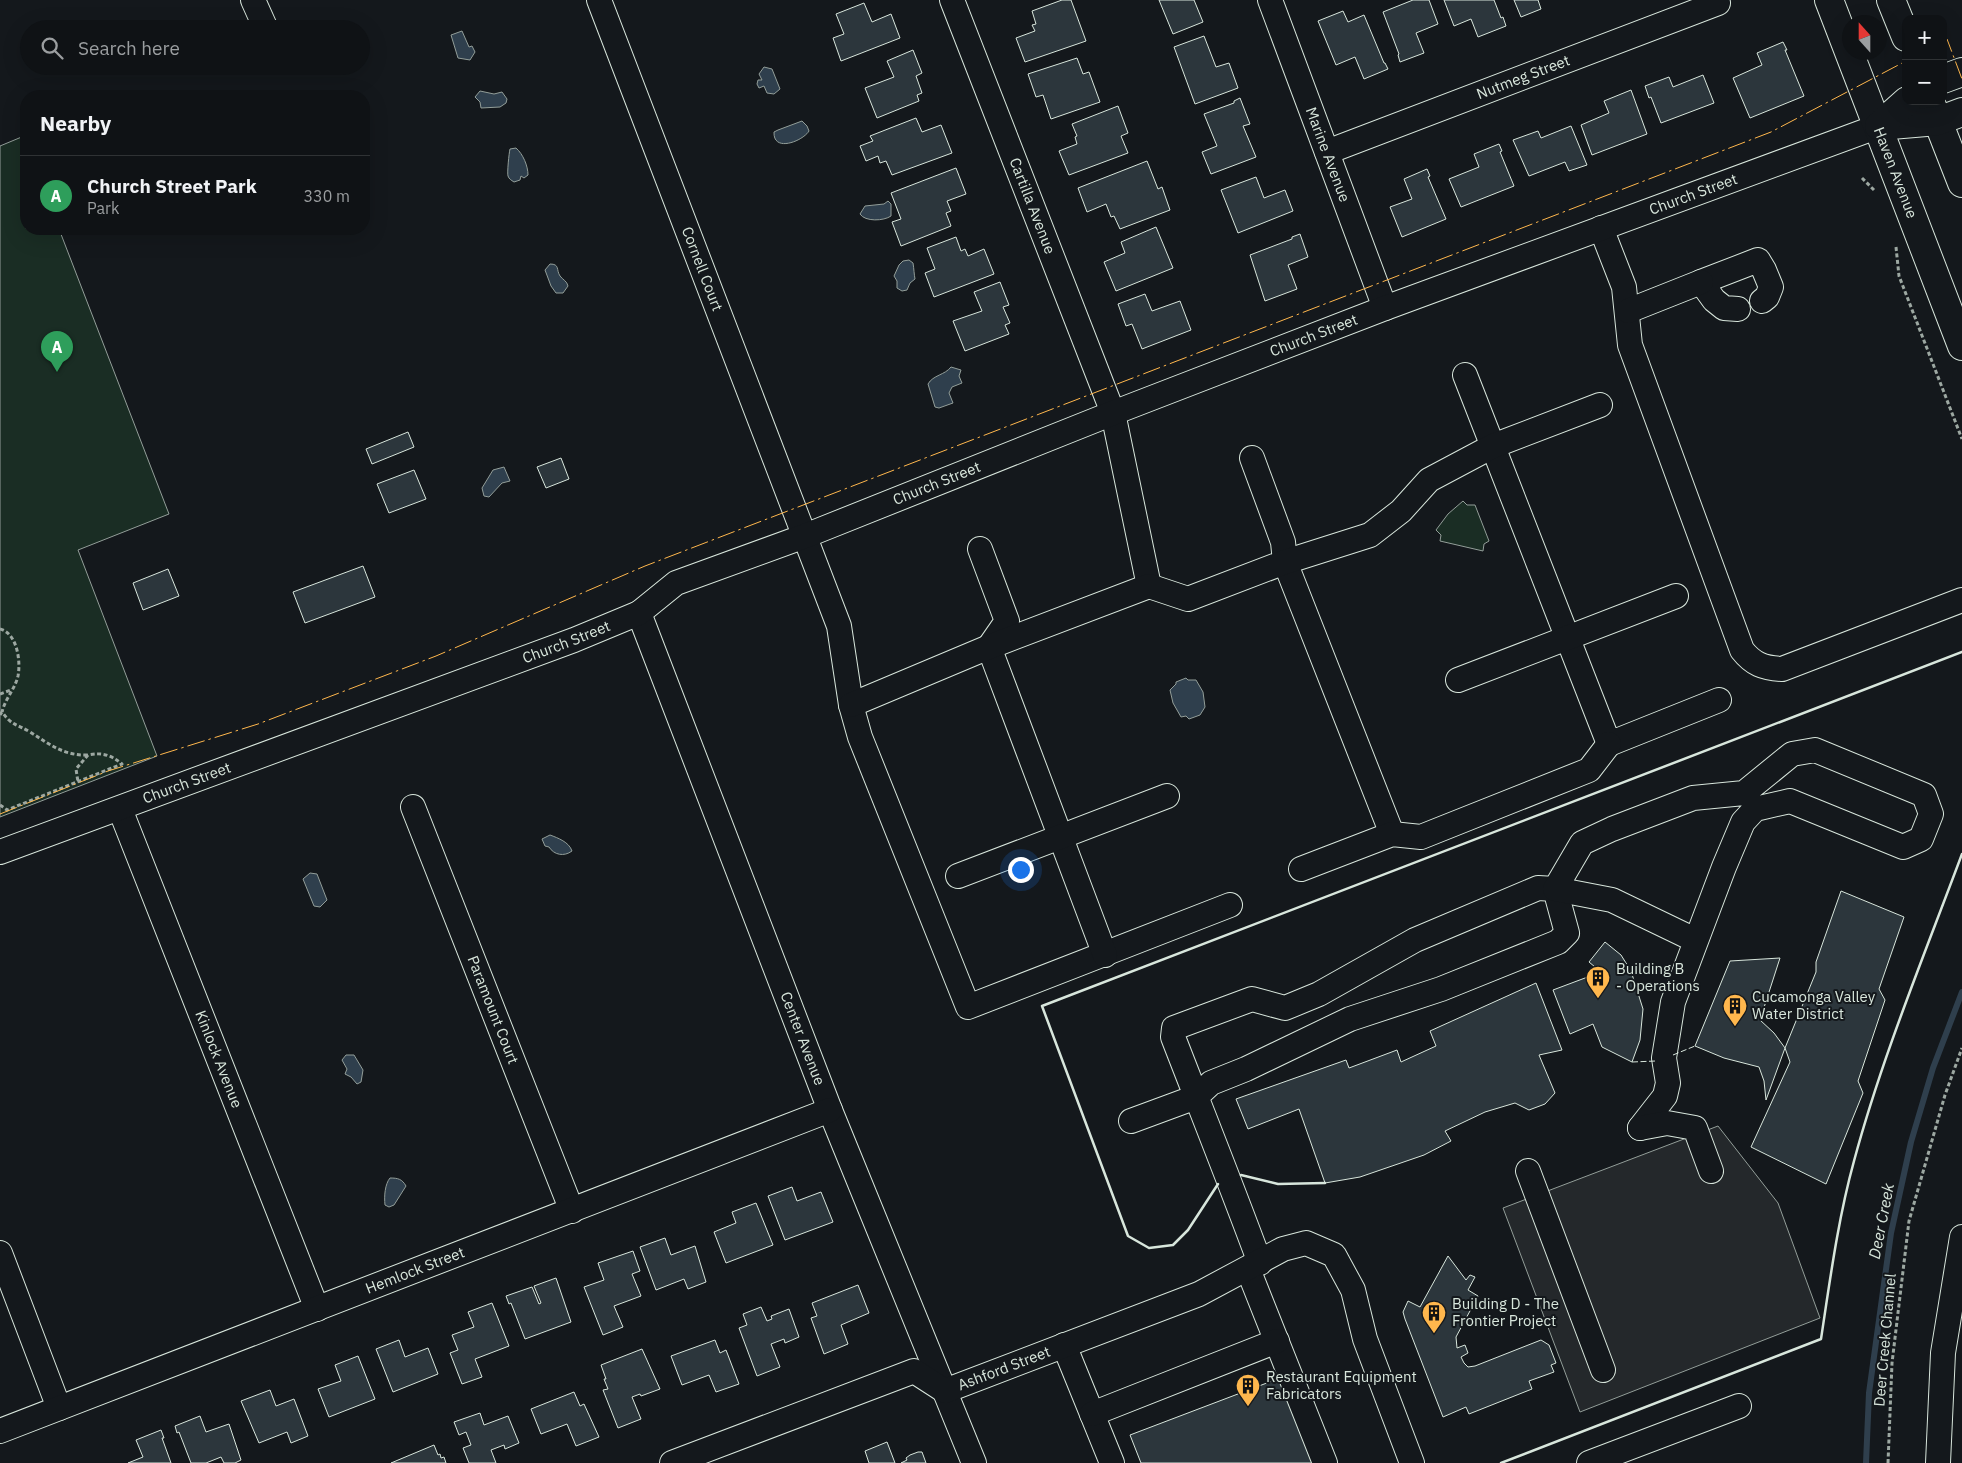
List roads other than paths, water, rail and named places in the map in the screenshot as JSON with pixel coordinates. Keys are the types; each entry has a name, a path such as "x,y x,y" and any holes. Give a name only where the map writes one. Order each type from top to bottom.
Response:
{"main road":[{"name":"Haven Avenue","path":"1829,0 1962,346"},
{"path":"1891,0 1902,27"},
{"path":"1947,78 1962,72"},
{"name":"Church Street","path":"1879,126 1903,105"},
{"name":"Church Street","path":"1879,126 1943,111"},
{"path":"1943,111 1962,183"}],"street":[{"path":"252,0 262,20"},
{"name":"Cornell Court","path":"599,0 839,626 851,704 860,736 968,1007 1105,955"},
{"name":"Cartilla Avenue","path":"952,0 1113,413 1149,586"},
{"name":"Marine Avenue","path":"1270,0 1385,308"},
{"name":"Nutmeg Street","path":"1328,152 1718,3"},
{"name":"Church Street","path":"0,852 574,640 639,613 676,583 805,536 1113,413 1385,308 1879,126"},
{"path":"1601,228 1624,288 1628,311 1630,345 1742,650 1751,662 1766,668 1782,670 1962,600"},
{"path":"1628,311 1758,260 1771,287 1767,297 1762,301"},
{"path":"1701,282 1714,300 1724,308 1738,309"},
{"path":"1466,375 1609,744"},
{"path":"851,704 988,647 1149,586 1188,599 1286,562 1370,535 1400,512 1429,480 1493,446 1600,405"},
{"path":"1252,458 1283,542 1286,562 1392,834"},
{"path":"980,549 1007,621 988,647"},
{"path":"1458,680 1676,596"},
{"name":"Center Avenue","path":"639,613 830,1110 974,1463"},
{"path":"988,647 1105,955 1230,905"},
{"path":"1300,869 1392,834 1421,837 1589,770 1609,744 1719,700"},
{"path":"1132,1121 1196,1097 1211,1082 1246,1069 1350,1019 1441,989 1558,942 1567,933 1555,889 1582,842 1693,798 1750,801 1790,801 1903,847 1921,839 1931,814 1924,795 1815,750 1792,754 1750,801 1695,940 1673,1002 1664,1058 1668,1083 1665,1096 1640,1128 1667,1123 1695,1128 1712,1171"},
{"path":"958,876 1167,796"},
{"name":"Paramount Court","path":"413,807 572,1211"},
{"name":"Kinlock Avenue","path":"120,809 317,1308"},
{"path":"1325,1463 1277,1341 1254,1266 1196,1097 1173,1037 1174,1028 1252,999 1286,1008 1319,994 1415,940 1538,888 1555,889 1612,900 1695,940"},
{"name":"Hemlock Street","path":"0,1431 830,1110"},
{"path":"1528,1171 1603,1370"},
{"path":"1938,1463 1943,1353 1962,1237"},
{"name":"Ashford Street","path":"672,1463 914,1371 946,1391 1199,1294 1283,1250 1306,1243 1334,1255 1354,1290 1365,1339 1412,1463"},
{"path":"0,1253 59,1408"},
{"path":"1092,1414 1277,1341"},
{"path":"1064,1345 1112,1463"},
{"path":"1588,1463 1739,1406"}],"water":[{"path":"462,31 469,47 472,46 475,52 470,60 458,58 451,35"},
{"path":"764,67 772,69 780,89 774,94 767,93 764,86 759,88 757,84 758,80 762,80 759,74"},
{"path":"480,91 494,94 502,92 507,99 506,103 500,107 481,108 480,102 475,97"},
{"path":"802,121 809,131 806,135 795,141 783,144 775,138 774,132"},
{"path":"516,148 525,160 528,175 524,178 521,176 520,180 514,182 508,177 508,167 510,149"},
{"path":"888,201 891,204 891,216 888,218 870,219 862,217 860,214 865,206 884,204"},
{"path":"909,260 913,263 915,279 910,283 907,290 902,291 897,288 897,281 894,276 899,265 903,261"},
{"path":"550,264 557,266 560,276 568,286 563,293 556,293 551,286 545,270"},
{"path":"951,367 961,370 959,376 962,383 952,387 949,393 953,403 939,408 935,407 928,384"},
{"path":"504,467 510,481 502,483 489,497 484,496 482,488 493,470"},
{"path":"1186,678 1188,680 1196,680 1203,692 1205,707 1200,715 1189,719 1186,716 1181,717 1173,703 1170,690 1176,682"},
{"path":"550,835 566,843 572,851 566,854 559,854 545,846 542,839"},
{"path":"310,873 317,874 327,900 320,907 314,906 303,879"},
{"path":"346,1055 354,1055 363,1070 361,1082 357,1084 351,1077 345,1074 347,1069 342,1060"},
{"path":"390,1178 400,1179 406,1186 394,1205 389,1207 385,1205 385,1198 386,1187"}],"waterway":[{"name":"Deer Creek","path":"1866,1463 1869,1393 1891,1233 1911,1142 1933,1068 1962,992"}],"place":[{"name":"Church Street Park","path":"57,372"},
{"name":"Building B - Operations","path":"1598,999"},
{"name":"Cucamonga Valley Water District","path":"1735,1027"},
{"name":"Building D - The Frontier Project","path":"1434,1334"},
{"name":"Restaurant Equipment Fabricators","path":"1248,1407"}]}
